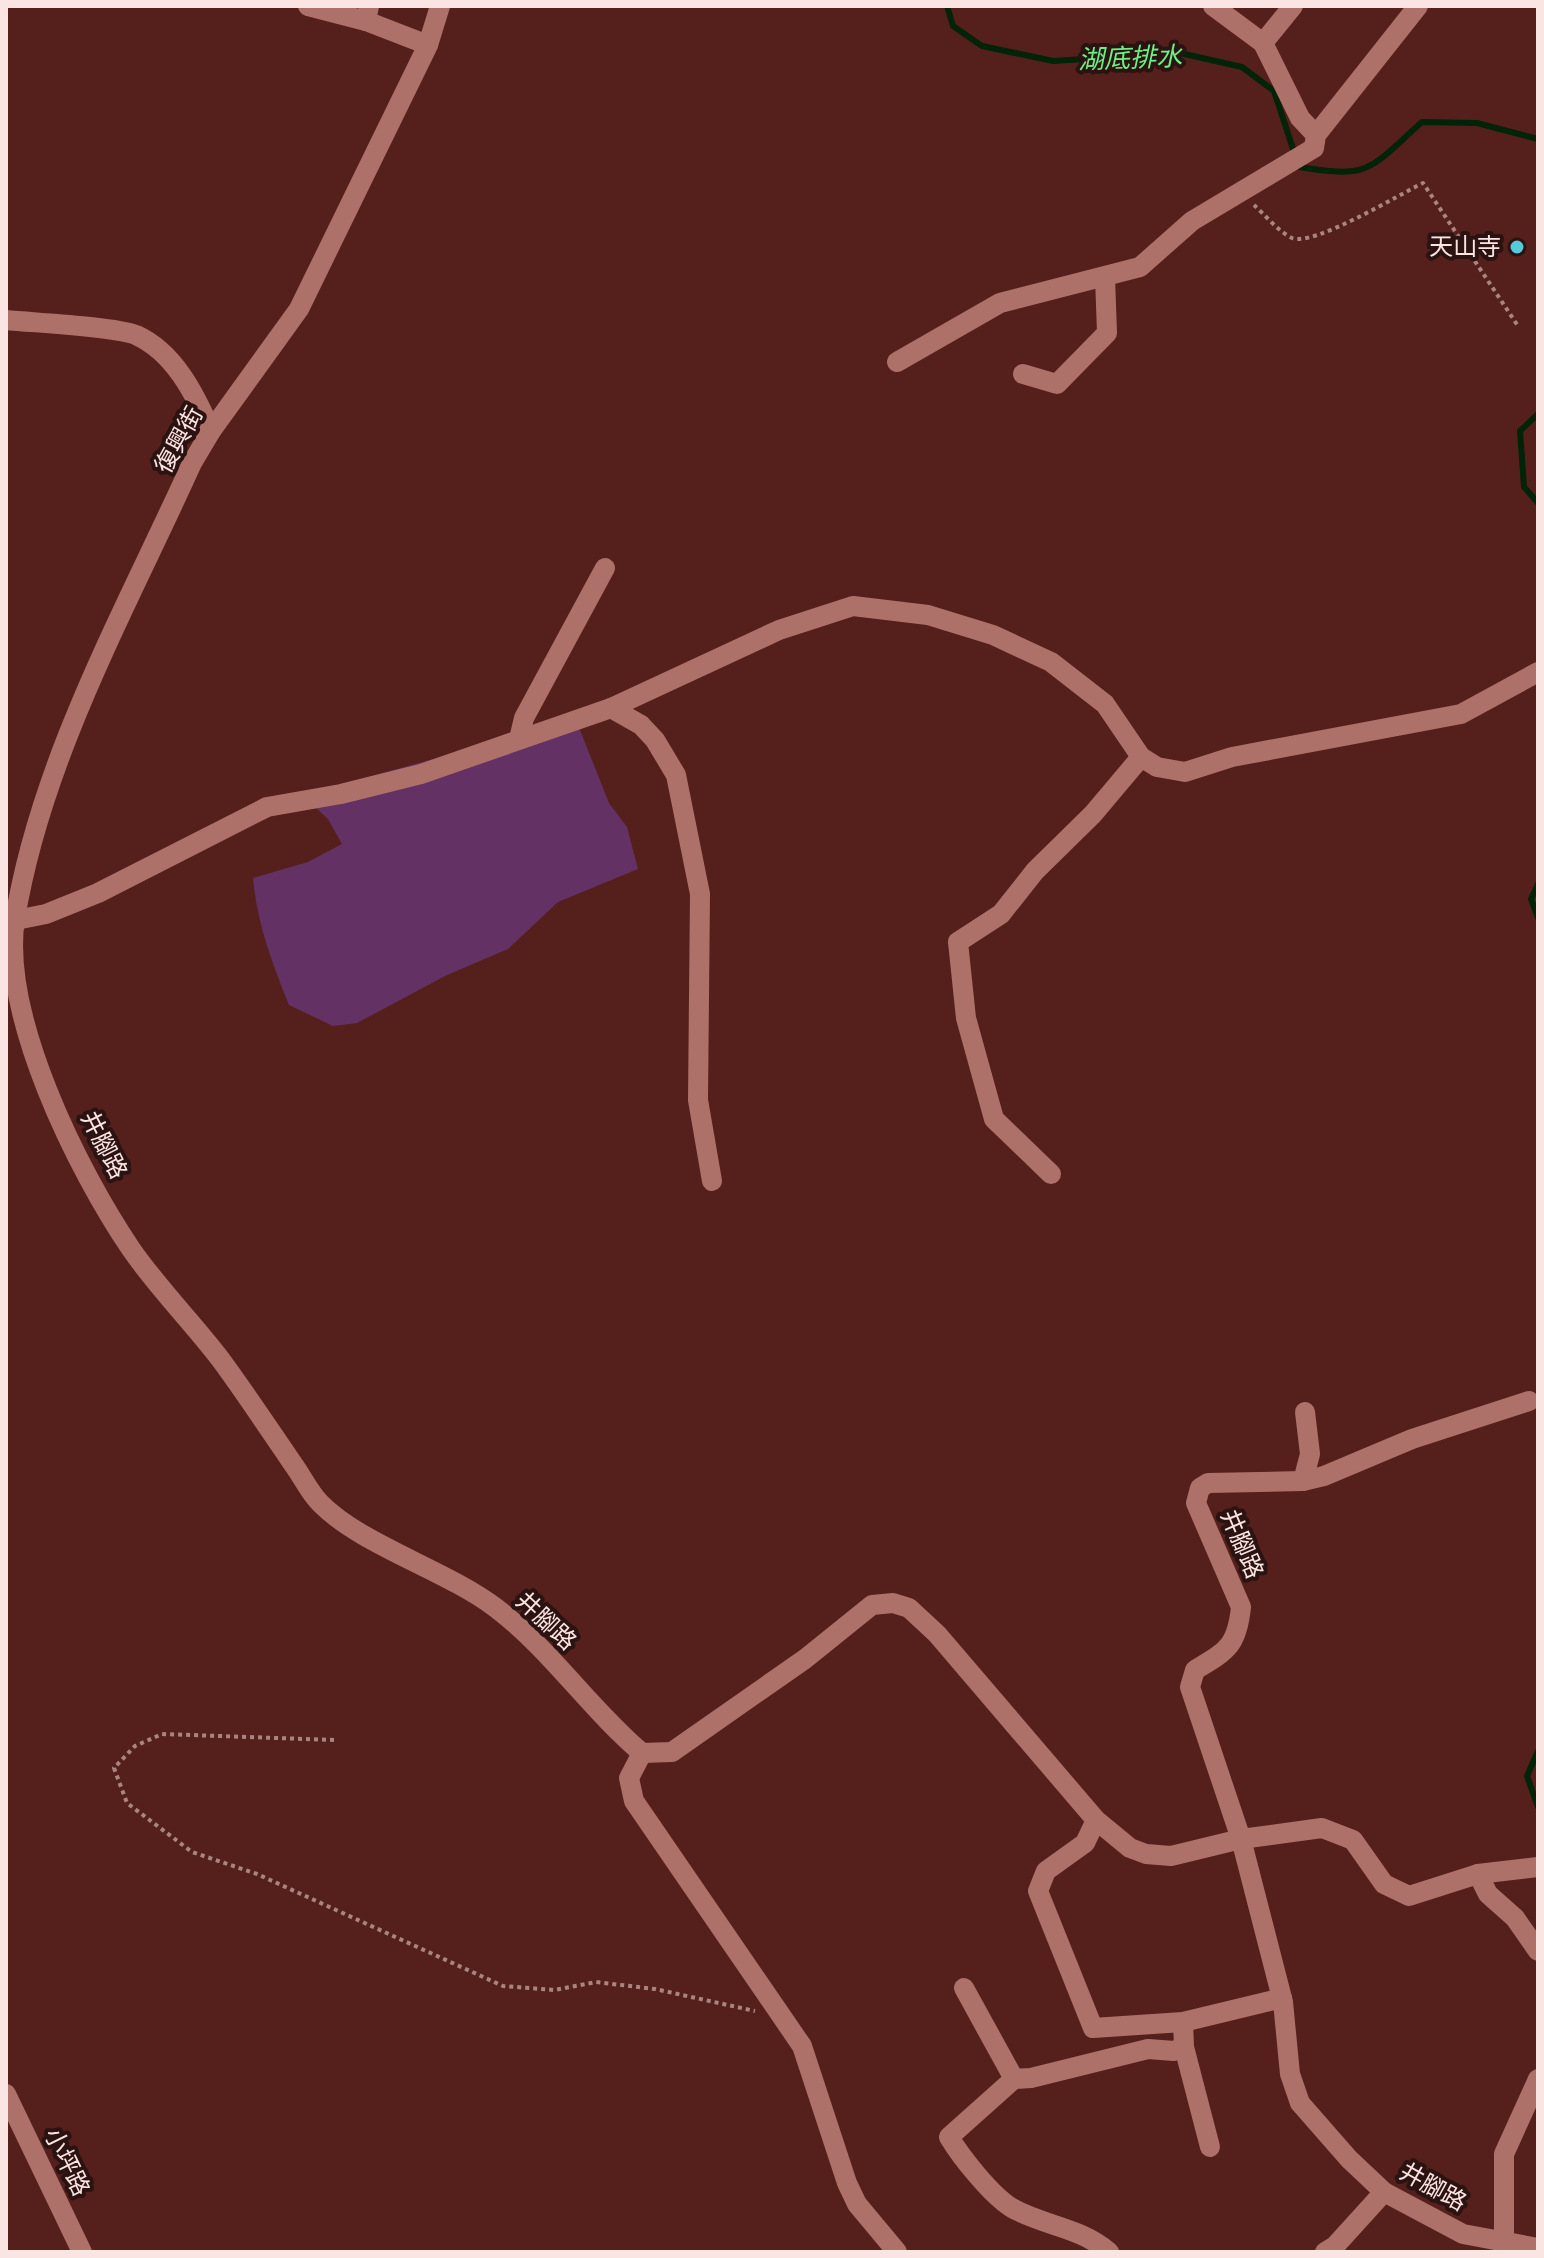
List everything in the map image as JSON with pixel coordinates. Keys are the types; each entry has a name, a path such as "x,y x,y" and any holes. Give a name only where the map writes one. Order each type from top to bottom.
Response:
{"street":[{"path":"308,6 368,14 428,45"},
{"name":"復興街","path":"10,922 35,838 79,713 211,431 299,309 428,45 440,6"},
{"path":"1263,43 1293,6"},
{"path":"897,362 1000,303 1140,267 1192,221 1315,141 1418,6"},
{"path":"1218,7 1263,43 1300,118 1315,141"},
{"path":"1023,374 1057,384 1107,333 1105,277"},
{"path":"6,320 134,334 169,357 211,431"},
{"path":"519,739 524,718 605,568"},
{"path":"10,922 98,893 267,807 341,794 421,774 611,708 779,630 853,606 928,615 993,635 1051,662 1105,704 1141,757 1157,767 1185,772 1232,757 1461,714 1538,672"},
{"path":"611,708 641,725 655,740 676,775 700,894 698,1100 712,1181"},
{"path":"1051,1174 994,1119 966,1018 958,942 1001,914 1035,871 1093,814 1141,757"},
{"name":"井腳路","path":"10,922 18,994 39,1072 85,1168 131,1249 221,1361 318,1501 370,1537 495,1608 546,1654 642,1753"},
{"name":"井腳路","path":"1529,1401 1412,1439 1324,1476 1303,1481 1208,1483 1196,1495 1196,1503 1241,1607 1239,1623 1228,1650 1195,1670 1190,1687 1241,1839 1282,1998 1290,2074 1300,2103 1349,2159 1384,2192 1463,2234 1538,2248"},
{"path":"1303,1481 1310,1454 1305,1412"},
{"path":"897,2252 857,2204 847,2183 802,2046 634,1801 629,1778 642,1753 672,1752 805,1659 872,1605 893,1603 909,1608 937,1634 1096,1820 1112,1835 1146,1854 1171,1856 1241,1839 1322,1828 1353,1840 1384,1884 1409,1896 1478,1874 1538,1867"},
{"path":"1096,1820 1085,1843 1046,1871 1038,1891 1093,2028 1183,2022 1282,1998"},
{"path":"1478,1874 1488,1894 1515,1918 1538,1951"},
{"path":"964,1988 1014,2079"},
{"path":"1183,2022 1184,2047 1210,2147"},
{"path":"1109,2252 1092,2237 1010,2207 960,2156 949,2137 1014,2079 1031,2078 1148,2049 1174,2051 1184,2047"},
{"path":"1504,2240 1504,2154 1538,2079"},
{"name":"小坪路","path":"6,2094 82,2252"},
{"path":"1332,2250 1384,2192"}],"path":[{"path":"1239,193 1292,238 1303,239 1325,232 1423,183 1518,326"},
{"path":"334,1740 162,1734 135,1746 114,1768 127,1803 157,1829 192,1852 257,1874 503,1986 554,1990 596,1982 781,2015"}],"shaded area":[{"path":"576,720 609,803 627,827 638,869 558,902 508,949 447,975 357,1023 333,1026 289,1005 266,943 253,878 308,862 342,844 328,819 302,795"}],"waterway":[{"name":"湖底排水","path":"947,6 953,26 982,46 1053,61 1180,53 1242,67 1274,91 1299,167 1342,172 1368,167 1391,151 1422,122 1477,123 1538,139"},
{"path":"1538,414 1520,431 1524,487 1538,503"},
{"path":"1538,884 1531,899 1538,918"},
{"path":"1538,1751 1527,1776 1538,1807"}],"place":[{"name":"天山寺","path":"1517,247"}]}
